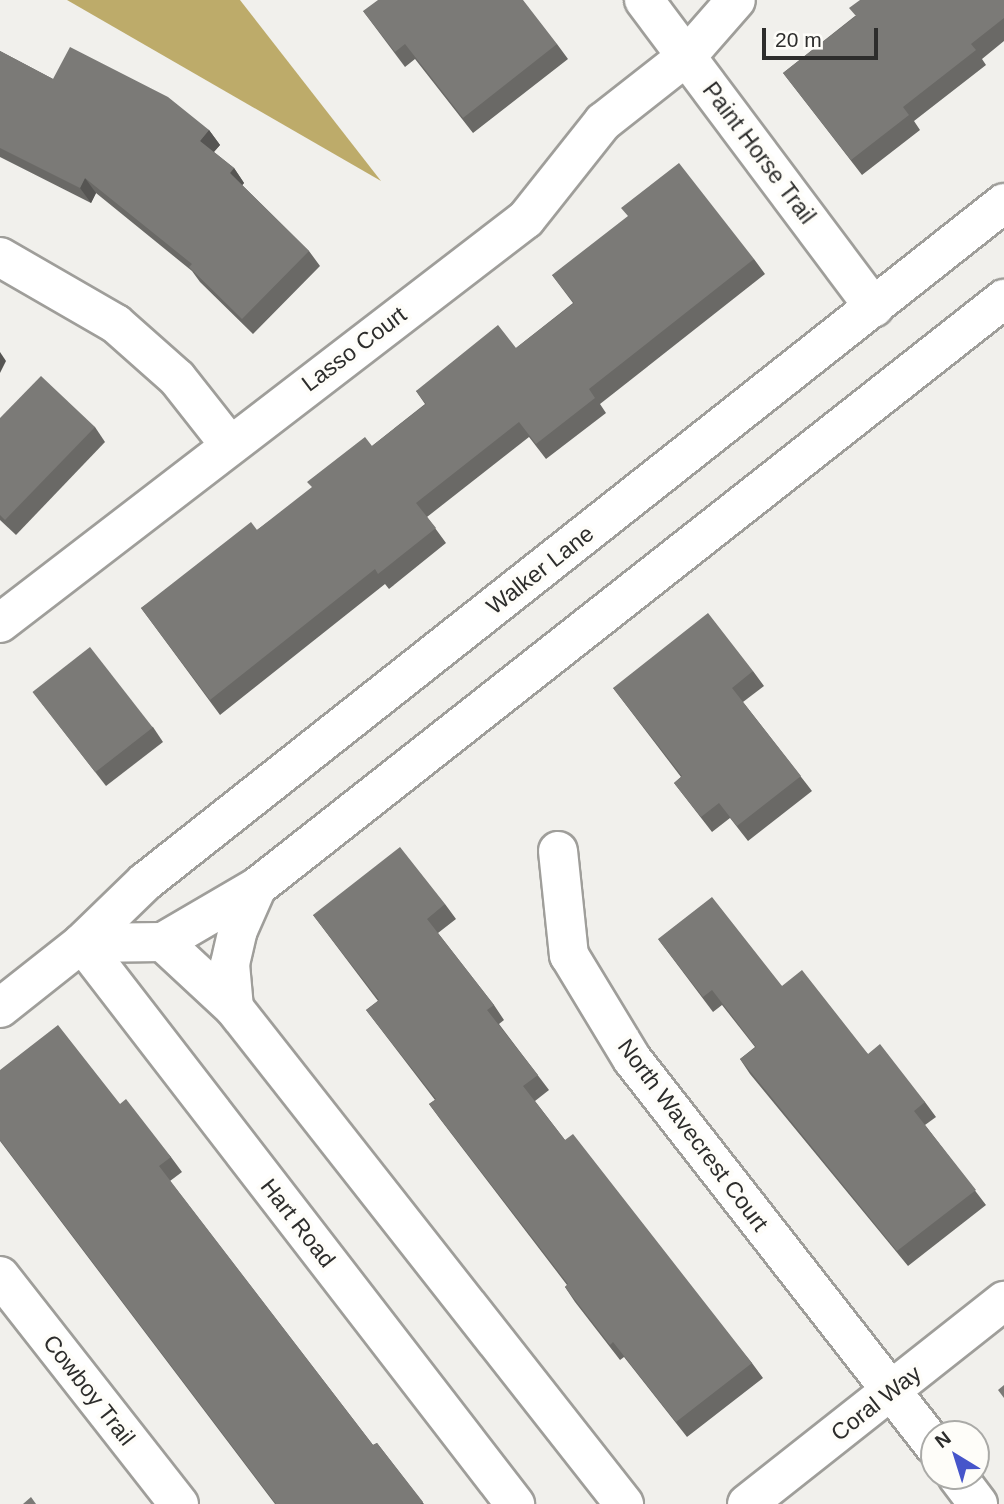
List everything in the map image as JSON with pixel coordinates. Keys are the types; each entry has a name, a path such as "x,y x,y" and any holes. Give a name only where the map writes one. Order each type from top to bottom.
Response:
{"street":[{"name":"Paint Horse Trail","path":"644,0 874,307"},
{"name":"Lasso Court","path":"0,623 229,444 526,219 603,122 687,57 736,0"},
{"name":"Walker Lane","path":"0,1008 82,943 145,882 1004,203"},
{"path":"0,257 116,324 177,378 229,444"},
{"path":"82,943 163,942 257,887 1004,299"},
{"name":"North Wavecrest Court","path":"558,851 569,955 632,1059 920,1428"},
{"path":"234,1008 230,964 238,930 257,887"},
{"path":"163,942 234,1008 624,1504"},
{"name":"Hart Road","path":"82,943 515,1504"},
{"name":"Cowboy Trail","path":"0,1276 179,1504"},
{"name":"Coral Way","path":"747,1504 1004,1301"}],"shaded area":[{"path":"67,0 240,0 381,181"}],"building":[{"path":"378,0 523,0 557,44 463,118 405,44 395,52 363,11"},
{"path":"860,0 1004,0 1004,18 971,44 976,50 903,107 909,115 851,160 783,73 856,16 849,8"},
{"path":"70,47 168,97 209,130 200,141 234,168 230,173 309,251 242,319 189,267 192,264 85,178 80,188 0,148 0,51 53,79"},
{"path":"679,163 754,259 589,389 595,398 536,444 519,422 416,503 436,528 378,574 375,569 210,700 141,608 251,522 257,530 312,487 307,482 365,437 372,446 426,404 416,391 498,325 516,348 574,303 552,275 628,216 621,208"},
{"path":"41,376 95,427 5,520 0,515 0,418"},
{"path":"708,613 753,671 732,688 801,776 737,826 719,803 701,817 674,783 682,776 613,688"},
{"path":"90,647 153,727 95,772 32,692"},
{"path":"400,847 445,904 427,919 494,1005 487,1010 538,1075 523,1086 565,1140 573,1134 752,1363 676,1422 613,1342 610,1345 565,1287 568,1284 429,1104 436,1099 366,1010 379,1000 313,915"},
{"path":"712,897 782,986 802,970 868,1054 880,1044 925,1102 914,1111 976,1190 897,1251 740,1059 756,1047 712,990 703,997 658,939"},
{"path":"58,1025 120,1104 126,1099 171,1157 159,1166 373,1445 377,1443 423,1502 276,1504 0,1140 0,1070"},
{"path":"1004,1385 1004,1398 998,1390"},
{"path":"31,1497 36,1504 23,1504"}]}
